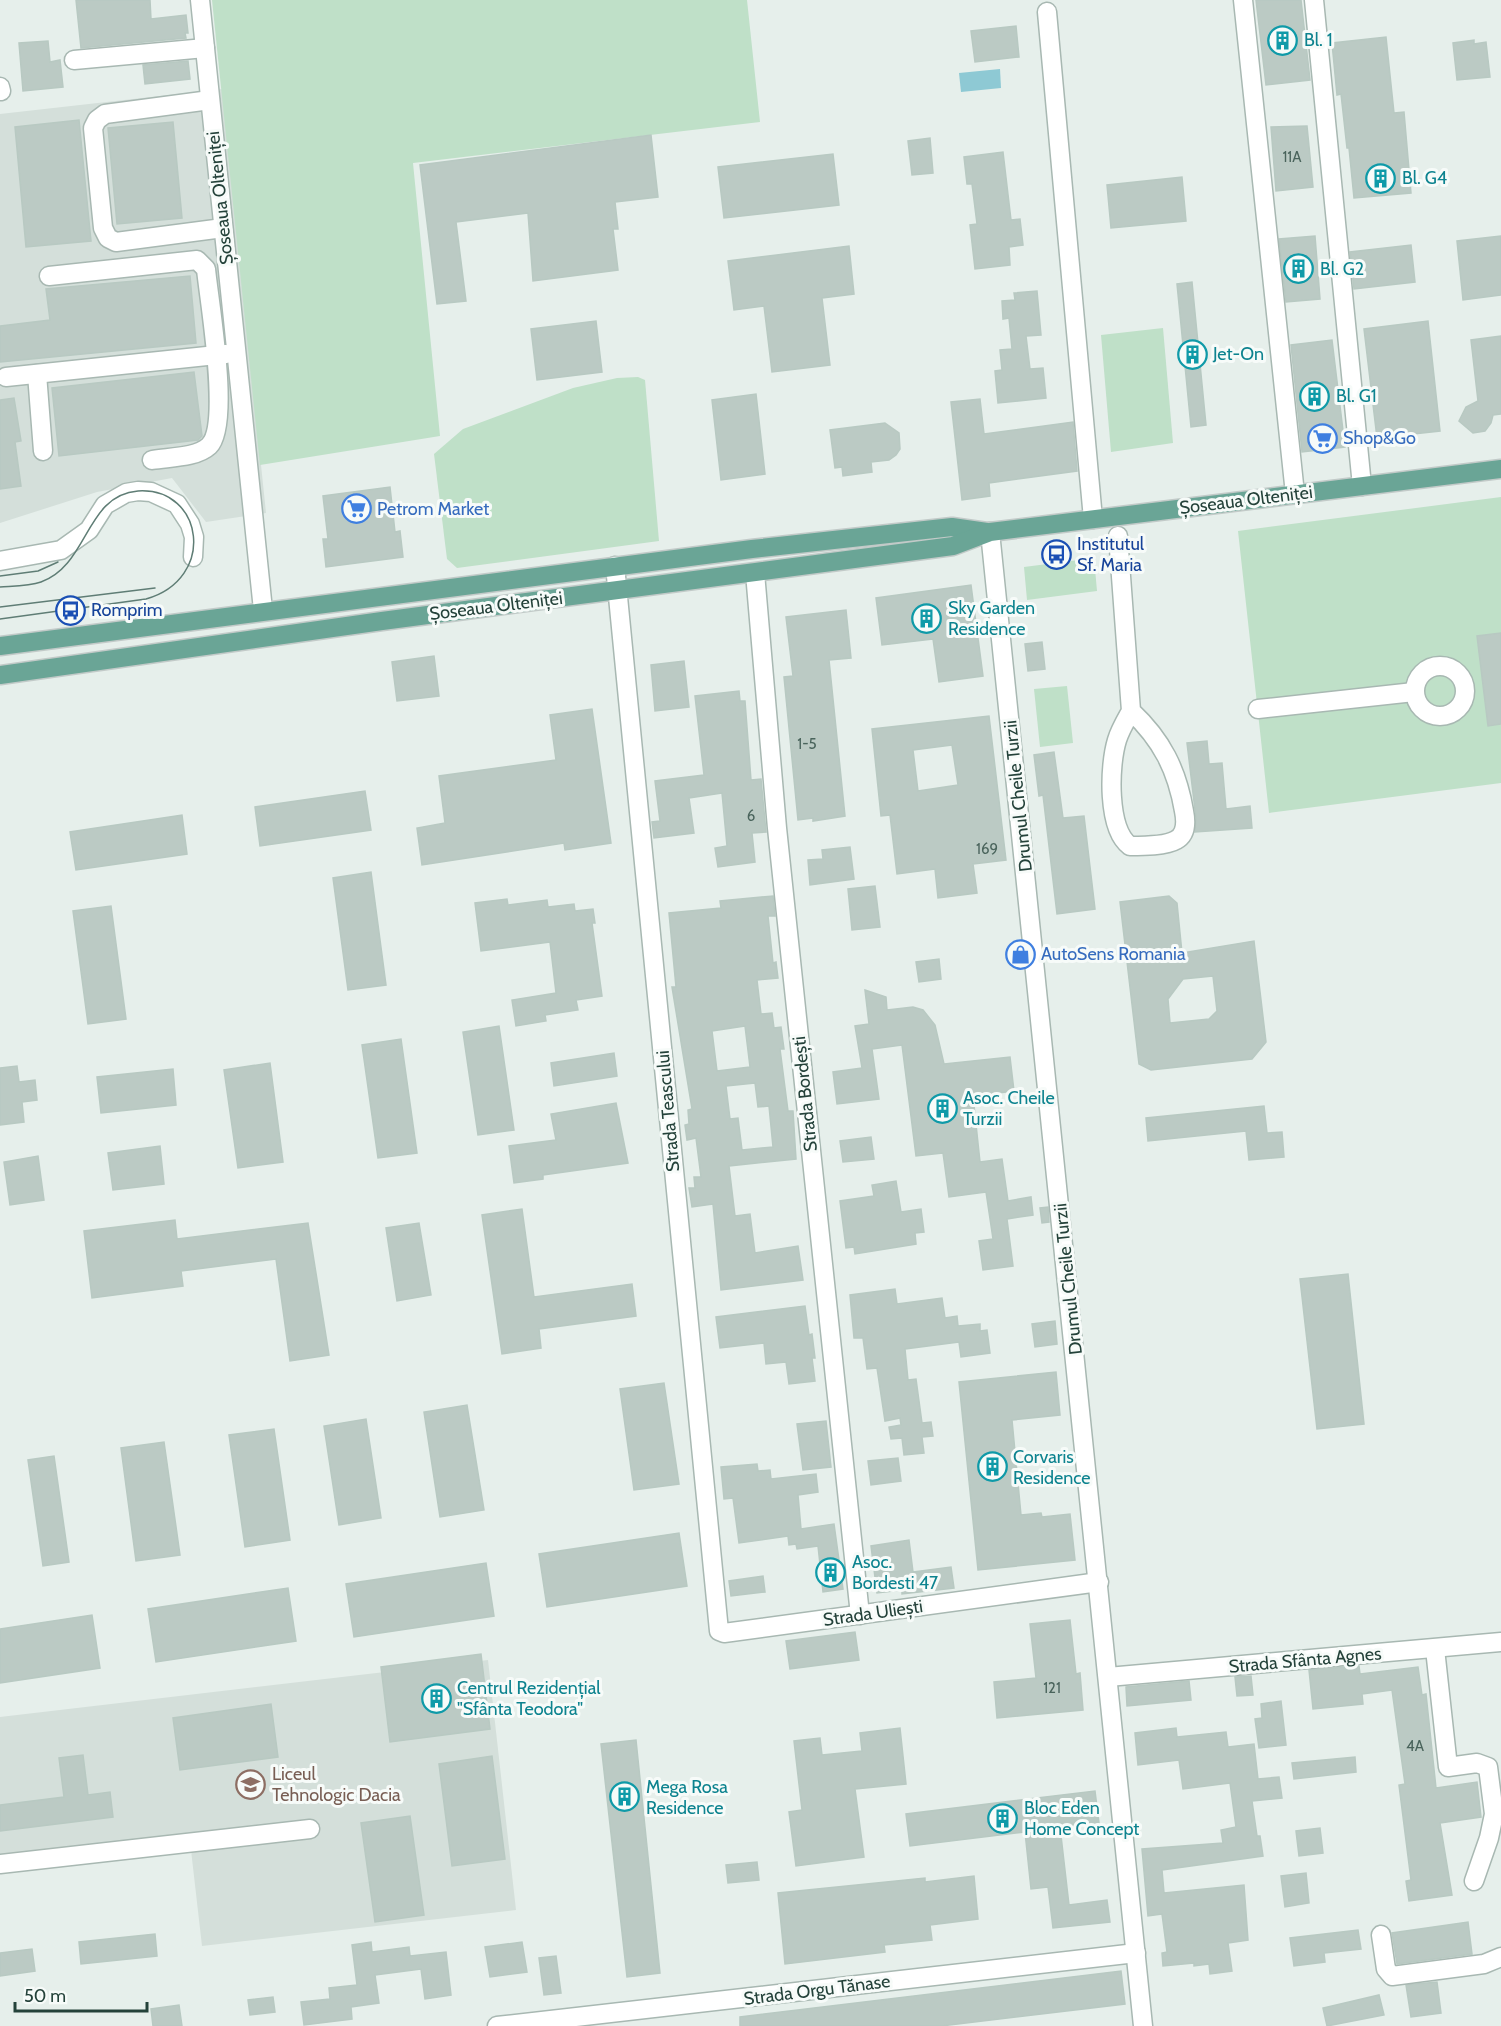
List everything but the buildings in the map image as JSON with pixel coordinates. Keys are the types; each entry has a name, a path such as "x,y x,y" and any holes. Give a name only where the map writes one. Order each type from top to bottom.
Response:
{"main road":[{"name":"Șoseaua Olteniței","path":"0,675 953,546 990,532 1501,470"},
{"name":"Șoseaua Olteniței","path":"0,646 615,566 952,527 990,532"}],"street":[{"name":"Șoseaua Olteniței","path":"200,0 263,610"},
{"path":"1243,0 1295,494"},
{"path":"1314,0 1362,486"},
{"path":"1047,12 1093,519"},
{"path":"74,60 205,48"},
{"path":"210,100 105,114 97,120 93,128 103,228 108,238 116,242 224,228"},
{"path":"49,276 197,260 206,268 220,405 214,439 208,447 193,454 152,460"},
{"path":"6,377 236,353"},
{"path":"37,374 43,451"},
{"path":"0,561 61,550 89,530 97,515 114,498 138,491 151,492 177,504 186,516 194,537 193,556"},
{"name":"Drumul Cheile Turzii","path":"990,532 1143,2026"},
{"path":"1118,536 1131,711 1121,728 1114,752 1112,789 1118,831 1122,840 1130,846 1175,841 1182,836 1186,821 1179,781 1160,746 1131,711"},
{"name":"Strada Teascului","path":"615,566 719,1631"},
{"name":"Strada Bordești","path":"755,573 777,828 860,1615"},
{"path":"1258,709 1414,692"},
{"name":"Strada Uliești","path":"719,1631 724,1633 1099,1582"},
{"name":"Strada Sfânta Agnes","path":"1108,1677 1501,1642"},
{"path":"1435,1649 1448,1767 1477,1763 1488,1767 1494,1814 1489,1838 1474,1881"},
{"path":"0,1864 310,1829"},
{"path":"1381,1935 1386,1969 1392,1976 1484,1964 1501,1957"},
{"name":"Strada Orgu Tănase","path":"497,2026 1136,1953"}],"shaded area":[{"path":"222,89 266,513 206,522 172,478 97,492 0,523 0,114"},
{"name":"Liceul Tehnologic Dacia","path":"488,1660 516,1910 202,1946 191,1850 0,1872 0,1717"}],"green space":[{"path":"212,0 747,0 760,122 413,163 440,436 260,465"},
{"path":"1163,328 1173,443 1111,452 1101,335"},
{"path":"638,377 645,380 659,541 457,568 447,559 434,454 463,429 573,388 617,378"},
{"path":"1501,497 1501,633 1478,636 1488,726 1501,724 1501,783 1269,813 1238,531"},
{"path":"1094,558 1097,591 1027,600 1024,567"},
{"path":"1067,686 1073,743 1040,747 1034,689"}],"water":[{"path":"1000,69 1001,88 961,92 959,73"}],"tram line":[{"path":"0,587 41,582 57,573 69,561 97,517 107,505 121,495 138,491 160,494 177,503 188,518 193,536 192,555 184,573 169,588 146,599 0,619"},
{"path":"0,576 38,571 58,562"},
{"path":"0,607 155,588"}],"place":[{"name":"Bl. 1","path":"1283,40"},
{"name":"Bl. G4","path":"1381,178"},
{"name":"Bl. G2","path":"1299,269"},
{"name":"Jet-On","path":"1192,354"},
{"name":"Bl. G1","path":"1315,396"},
{"name":"Shop&Go","path":"1322,438"},
{"name":"Petrom Market","path":"356,509"},
{"name":"Institutul Sf. Maria","path":"1056,554"},
{"name":"Romprim","path":"70,610"},
{"name":"Sky Garden Residence","path":"927,618"},
{"name":"AutoSens Romania","path":"1020,954"},
{"name":"Asoc. Cheile Turzii","path":"942,1108"},
{"name":"Corvaris Residence","path":"992,1467"},
{"name":"Asoc. Bordesti 47","path":"831,1572"},
{"name":"Centrul Rezidențial \"Sfânta Teodora\"","path":"436,1698"},
{"name":"Liceul Tehnologic Dacia","path":"251,1784"},
{"name":"Mega Rosa Residence","path":"625,1797"},
{"name":"Bloc Eden Home Concept","path":"1003,1818"}]}
